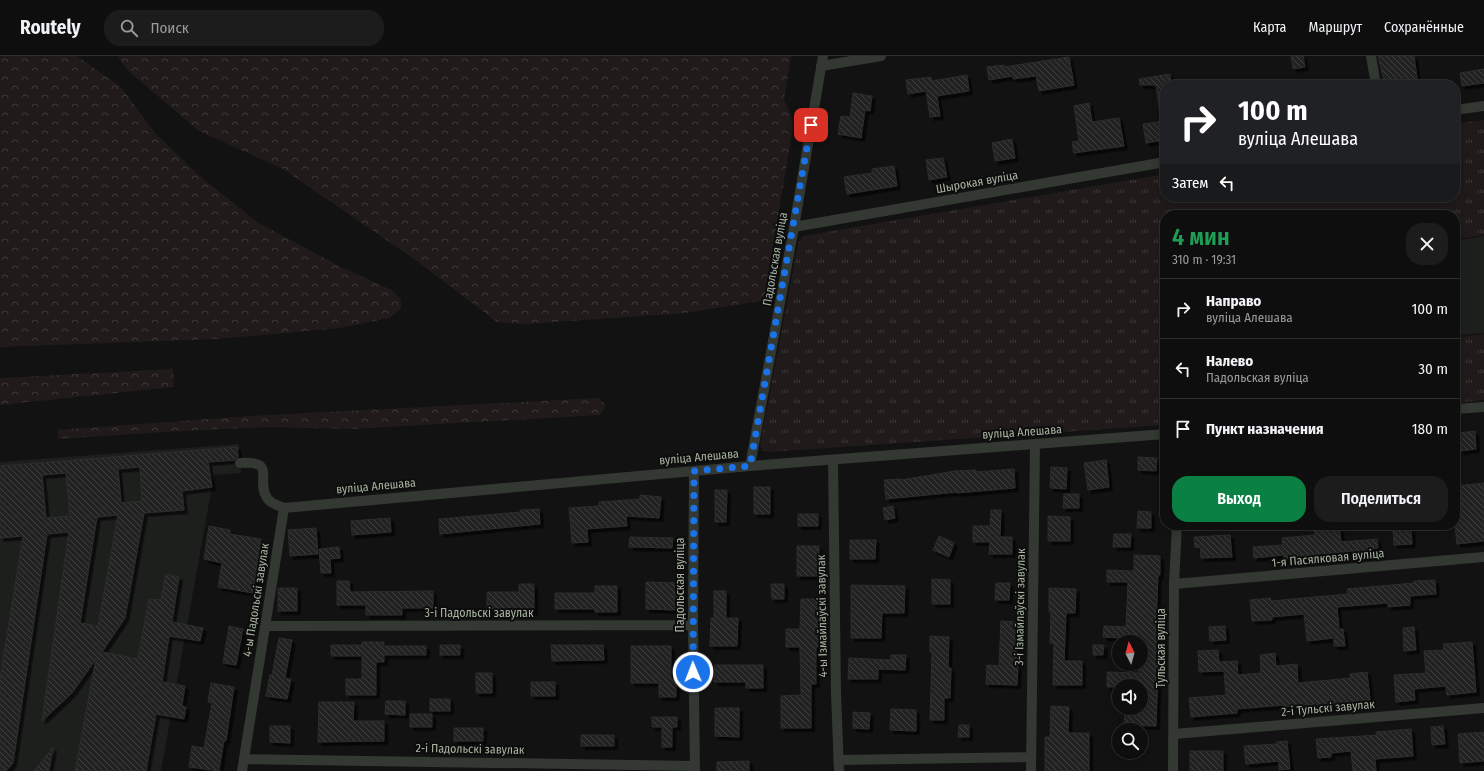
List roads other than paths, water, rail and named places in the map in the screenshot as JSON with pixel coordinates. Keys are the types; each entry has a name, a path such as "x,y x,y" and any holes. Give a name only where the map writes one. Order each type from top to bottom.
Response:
{"street":[{"path":"822,61 881,56"},
{"path":"1371,56 1375,80"},
{"name":"Падольская вуліца","path":"750,466 794,227 822,61"},
{"path":"1460,109 1484,106"},
{"name":"Шырокая вуліца","path":"794,227 1160,163"},
{"path":"1460,409 1484,407"},
{"name":"вуліца Алешава","path":"284,508 750,466 1160,434"},
{"name":"3-і Ізмайлаўскі завулак","path":"1031,771 1035,444"},
{"name":"4-ы Ізмайлаўскі завулак","path":"833,460 836,693 839,771"},
{"path":"240,463 255,463 260,465 263,470 264,488 267,498 273,504 284,508"},
{"name":"Падольская вуліца","path":"694,471 693,625 695,768"},
{"name":"4-ы Падольскі завулак","path":"242,771 284,508"},
{"name":"Тульская вуліца","path":"1173,771 1174,584 1177,530"},
{"name":"1-я Пасялковая вуліца","path":"1174,584 1484,557"},
{"name":"3-і Падольскі завулак","path":"266,626 693,625"},
{"name":"2-і Тульскі завулак","path":"1174,734 1484,708"},
{"path":"838,760 1031,757"},
{"name":"2-і Падольскі завулак","path":"244,759 695,768"}]}
